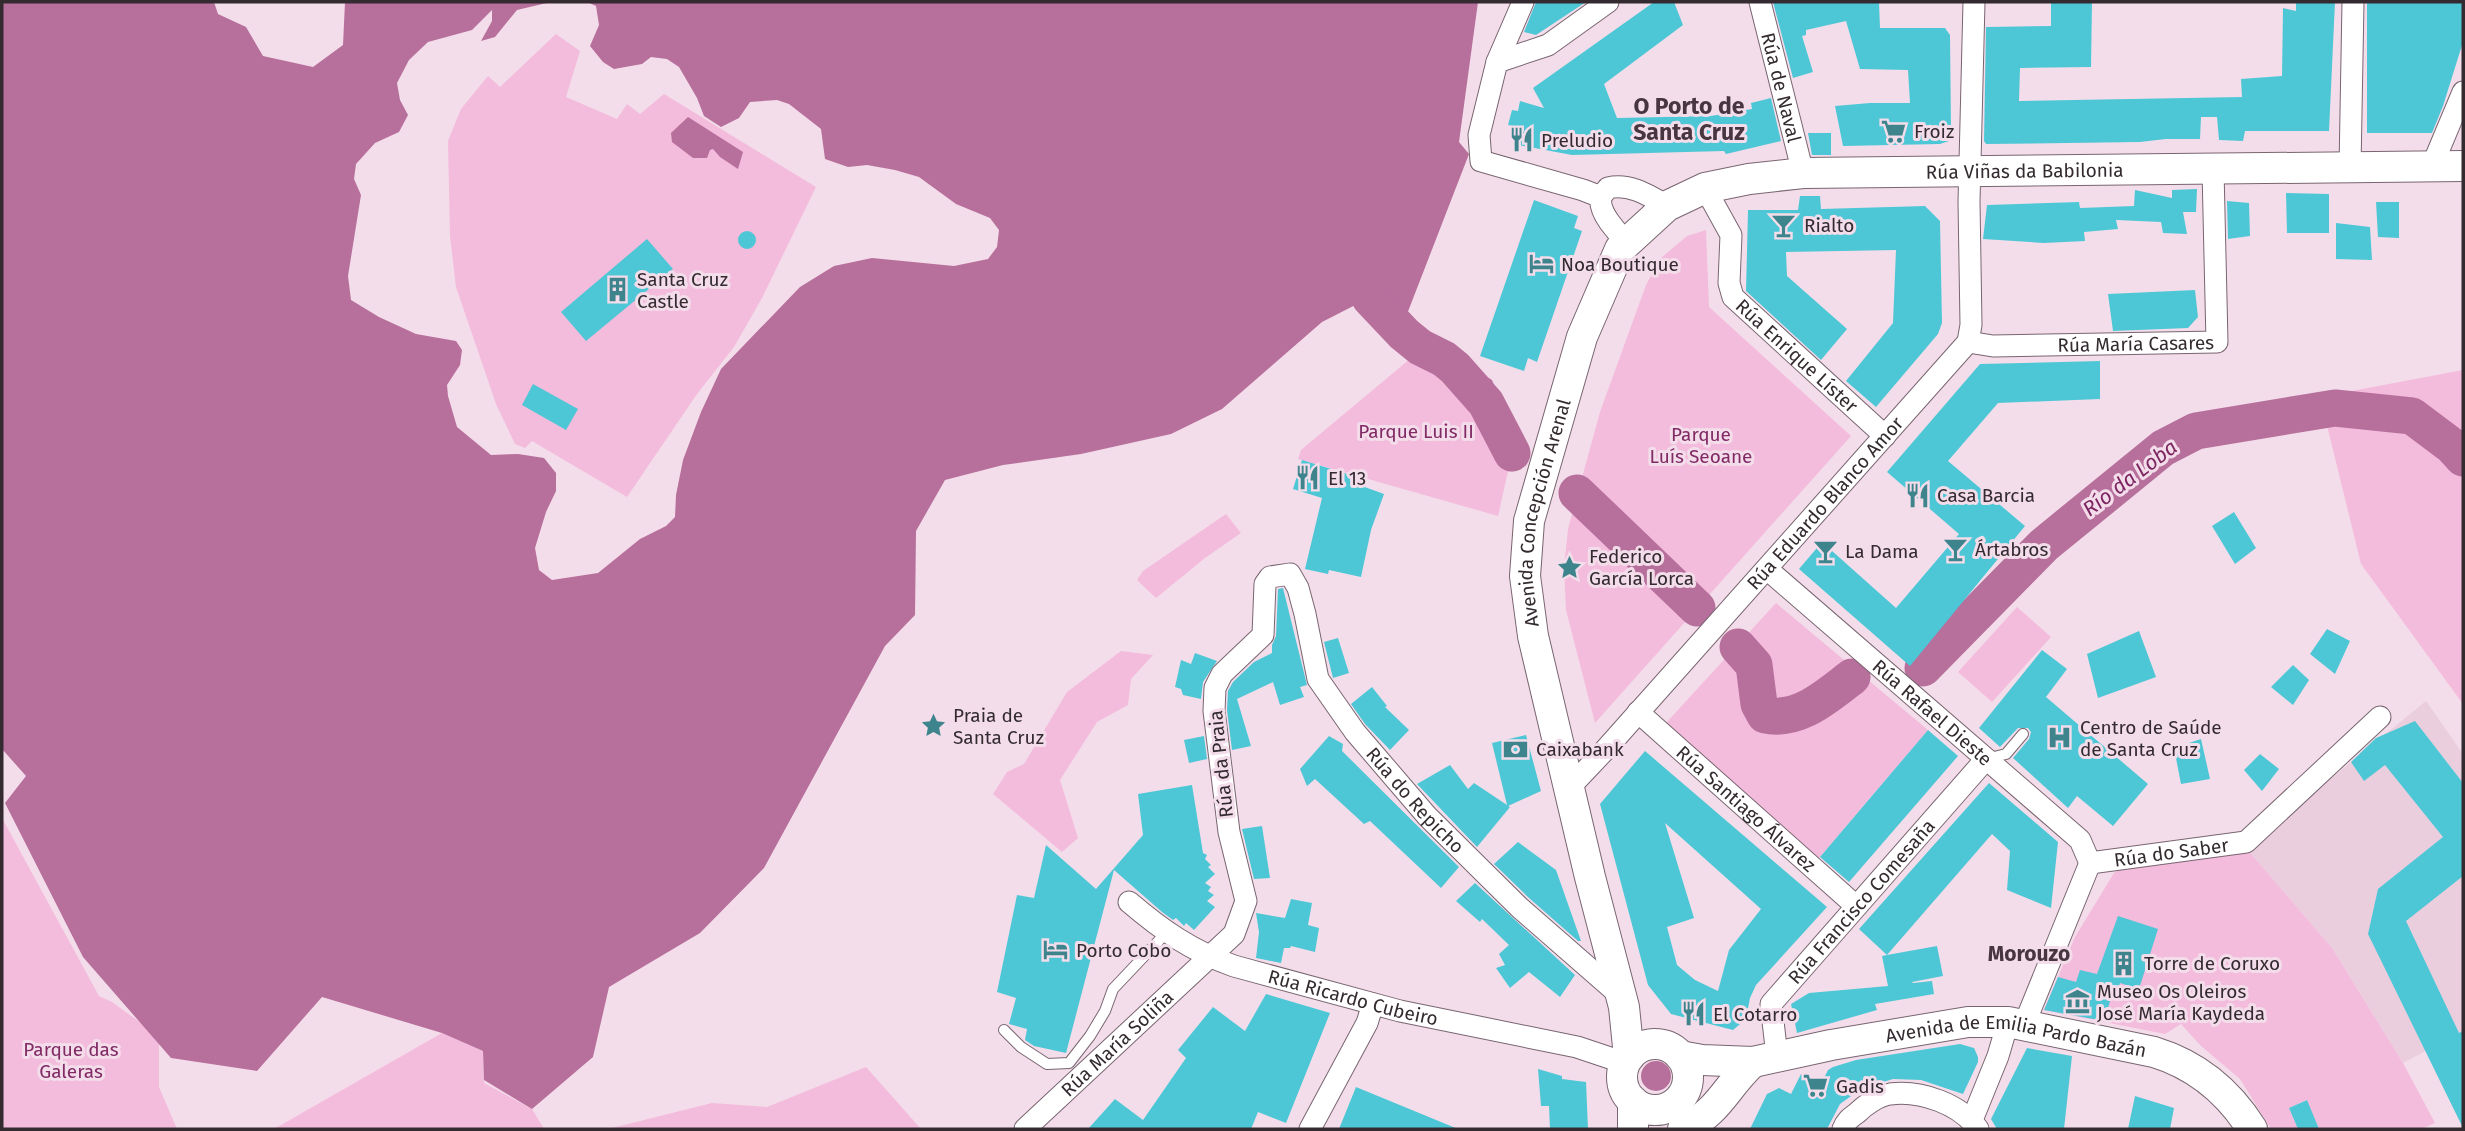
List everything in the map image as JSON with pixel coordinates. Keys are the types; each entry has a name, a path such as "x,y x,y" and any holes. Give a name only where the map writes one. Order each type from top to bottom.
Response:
{"main road":[{"name":"Rúa Viñas da Babilonia","path":"1667,206 1705,188 1749,179 1803,173 2463,166"},
{"name":"Avenida Concepción Arenal","path":"1667,206 1620,249 1582,337 1532,509 1525,576 1533,636 1635,1055 1623,1083 1633,1115 1650,1109 1673,1114"},
{"name":"Avenida de Emilia Pardo Bazán","path":"1681,1056 1702,1060 1759,1062 1968,1021 2016,1024 2177,1059 2217,1087 2252,1129"},
{"path":"1635,1055 1673,1049 1686,1063 1688,1074 1673,1114"},
{"name":"Avenida de Emilia Pardo Bazán","path":"1673,1114 1759,1062"}],"street":[{"path":"1523,2 1497,62 1479,135 1481,161 1601,197"},
{"path":"1497,62 1548,45 1608,2"},
{"name":"Rúa de Naval","path":"1760,2 1803,173"},
{"path":"1968,342 1974,2"},
{"path":"2350,168 2353,2"},
{"path":"2432,166 2463,92"},
{"name":"Rúa María Casares","path":"1968,342 1993,346 2217,342 2213,170"},
{"path":"1627,242 1614,229 1602,204 1601,197 1608,188 1621,185 1639,190 1667,206"},
{"name":"Rúa Enrique Líster","path":"1705,188 1731,235 1729,283 1732,297 1885,436"},
{"name":"Rúa Eduardo Blanco Amor","path":"1569,788 1968,342"},
{"name":"Rúa Rafael Dieste","path":"1767,569 2080,840 2090,863"},
{"name":"Rúa do Repicho","path":"1270,577 1290,574 1298,588 1318,678 1355,732 1446,834 1624,1007"},
{"name":"Rúa da Praia","path":"1210,957 1234,934 1246,901 1229,832 1214,711 1214,688 1222,674 1263,635 1265,584 1270,577"},
{"name":"Rúa Santiago Álvarez","path":"1638,712 1856,906"},
{"name":"Rúa do Saber","path":"1975,1125 1998,1056 2016,1024 2090,863 2246,842 2379,717"},
{"name":"Rúa Francisco Comesaña","path":"1759,1062 1771,1004 1986,759"},
{"name":"Rúa Ricardo Cubeiro","path":"1129,902 1166,933 1210,957 1373,1004 1592,1052 1635,1055"},
{"name":"Rúa María Soliña","path":"1025,1129 1210,957"},
{"path":"1310,1129 1367,1023 1373,1004"},
{"path":"1592,1052 1610,1041 1624,1007"},
{"path":"1843,1129 1846,1122 1866,1105 1889,1094 1934,1099 1956,1108 1975,1125"}],"lane":[{"path":"1986,759 2006,754 2023,734"},
{"path":"1004,1030 1021,1047 1047,1064 1069,1063 1095,1028 1113,989 1166,933"}],"shaded area":[{"path":"2,2 214,2 218,14 246,27 263,56 313,67 343,45 345,2 551,2 517,10 495,37 481,41 492,21 492,10 472,30 428,42 409,60 397,83 400,100 408,115 399,132 375,143 356,164 354,179 361,195 348,276 351,300 379,317 416,334 456,341 462,350 460,365 447,385 457,427 491,455 518,454 544,458 556,473 556,491 546,512 535,548 539,570 552,580 598,573 640,539 666,526 675,517 683,460 721,369 800,287 834,266 872,258 954,266 988,259 997,247 999,230 990,218 956,204 919,177 867,165 848,167 825,159 821,129 789,104 777,100 750,102 739,118 721,127 704,116 679,67 667,59 651,57 642,64 614,69 603,62 590,46 599,25 596,6 587,2 1478,2 1459,142 1469,154 1402,327 1369,298 1322,322 1222,409 1171,434 1081,454 1003,465 945,480 916,531 915,615 885,646 764,868 700,933 609,987 593,1057 532,1109 484,1080 483,1051 442,1033 322,997 257,1071 171,1058 83,957 5,803 26,776 2,749"},
{"path":"688,117 743,152 738,169 713,149 707,158 693,158 672,142 671,133"},
{"path":"1450,354 1492,380 1515,440 1512,453 1502,446 1438,363"},
{"path":"2426,701 2463,754 2463,1031 2403,1063 2332,948 2246,848"},
{"path":"1656,1061 1667,1065 1671,1076 1667,1087 1656,1091 1645,1087 1641,1076 1645,1065"}],"green space":[{"path":"556,34 580,51 566,97 617,119 627,104 640,114 664,94 816,187 762,298 734,347 697,394 627,497 532,441 525,448 515,444 496,404 456,287 450,236 448,141 461,109 488,76 500,87"},
{"name":"Parque Luís Seoane","path":"1706,230 1709,307 1851,436 1595,723 1566,610 1564,568 1568,529 1600,412 1646,285 1661,258 1687,236"},
{"name":"Parque Luis II","path":"1411,358 1438,363 1502,446 1512,453 1498,516 1298,459 1301,450"},
{"path":"2463,370 2463,704 2361,564 2320,397"},
{"path":"1226,514 1241,533 1156,598 1137,580 1143,571"},
{"path":"1776,603 1928,730 1818,859 1666,723"},
{"path":"2017,607 2051,637 1992,702 1958,672"},
{"path":"1121,651 1153,655 1131,679 1128,705 1097,722 1060,780 1078,838 1062,852 993,794 1007,772 1024,764 1067,692"},
{"name":"Parque das Galeras","path":"2,818 99,996 112,1002 159,1036 159,1087 177,1129 2,1129"},
{"path":"2246,848 2332,948 2403,1063 2435,1123 2421,1129 2319,1129 2306,1100 2289,1108 2298,1129 2271,1129 2240,1079 2201,1046 2181,1024 2165,1034 2044,1010 2075,937 2114,873 2131,861"},
{"path":"442,1033 483,1051 484,1083 532,1109 544,1129 274,1129"},
{"path":"866,1067 921,1129 608,1129 712,1103 767,1107"}],"building":[{"path":"1536,2 1586,2 1536,35 1524,32"},
{"path":"1654,2 1674,2 1683,25 1604,84 1617,118 1711,116 1752,109 1751,103 1771,98 1781,141 1726,154 1724,151 1572,155 1513,144 1516,127 1508,125 1512,110 1518,111 1520,101 1544,108 1533,88"},
{"path":"1773,2 1879,2 1880,28 1945,28 1950,35 1949,141 1940,144 1843,146 1835,106 1910,103 1908,70 1860,69 1846,21 1806,30 1806,35 1802,36 1813,72 1793,78"},
{"path":"2051,2 2092,2 2091,67 2020,68 2019,101 2242,97 2241,79 2282,76 2283,8 2296,11 2296,2 2335,2 2329,131 2245,131 2243,141 2219,140 2217,117 2201,117 2200,139 1986,144 1986,27 2051,26"},
{"path":"2367,2 2463,2 2463,42 2432,133 2367,133"},
{"path":"1808,133 1831,133 1831,155 1812,155"},
{"path":"2197,189 2196,212 2183,212 2187,234 2163,233 2161,222 2116,220 2118,229 2084,232 2085,241 2044,243 1983,239 1987,205 2079,202 2080,208 2134,206 2135,190 2172,198 2172,190"},
{"path":"2286,193 2329,194 2329,233 2287,233"},
{"path":"1800,196 1820,196 1821,209 1925,206 1940,221 1942,323 1938,334 1876,407 1846,381 1893,323 1896,250 1786,252 1787,276 1847,329 1821,360 1746,291 1748,210 1798,210"},
{"name":"Noa Boutique","path":"1534,200 1578,216 1574,228 1582,231 1537,362 1528,358 1524,371 1480,356"},
{"path":"2227,201 2249,203 2250,236 2228,239"},
{"path":"2376,202 2399,202 2399,238 2378,237"},
{"path":"2336,223 2370,227 2372,260 2336,259"},
{"path":"743,231 751,231 756,240 754,247 743,249 738,244 738,236"},
{"name":"Santa Cruz Castle","path":"647,239 673,269 586,341 561,312"},
{"path":"2195,290 2198,317 2188,328 2113,331 2108,294"},
{"path":"2100,361 2100,399 1998,403 1948,461 2025,526 1910,666 1799,569 1822,542 1896,608 1959,534 1887,472 1980,364"},
{"path":"533,384 578,409 566,430 522,405"},
{"path":"1302,460 1364,479 1362,486 1384,494 1371,530 1361,577 1329,570 1328,574 1305,569 1322,498 1293,489"},
{"path":"2234,512 2256,548 2235,564 2212,526"},
{"path":"1283,588 1307,685 1300,687 1304,697 1280,705 1273,682 1237,699 1251,746 1232,750 1227,710 1228,691 1233,682 1254,662 1272,653 1276,636 1278,589"},
{"path":"2327,629 2350,641 2335,674 2310,654"},
{"path":"2139,631 2156,677 2098,698 2087,654"},
{"path":"1338,638 1349,673 1333,678 1324,642"},
{"name":"Centro de Saúde de Santa Cruz","path":"2042,650 2067,669 2046,697 2148,784 2113,826 2077,796 2068,808 2013,758 2029,739 2031,732 2028,728 2018,728 2000,747 1979,728"},
{"path":"1195,653 1217,661 1203,682 1201,699 1183,695 1181,689 1175,687 1181,660 1191,664"},
{"path":"2293,665 2309,680 2293,705 2271,687"},
{"path":"1372,687 1387,706 1385,707 1409,730 1390,750 1365,724 1351,704"},
{"path":"2415,721 2463,783 2463,876 2406,921 2459,1033 2463,1031 2463,1128 2368,934 2378,889 2443,837 2385,765 2364,781 2351,762 2376,738"},
{"path":"1928,730 1958,756 1849,882 1820,857"},
{"path":"1526,735 1541,791 1508,806 1510,807 1477,847 1417,784 1450,765 1468,789 1474,783 1507,805 1492,743"},
{"path":"1204,736 1207,759 1189,763 1184,740"},
{"path":"1329,736 1343,744 1342,751 1459,867 1441,888 1370,821 1364,824 1315,779 1307,786 1300,769"},
{"path":"2201,739 2210,779 2181,784 2174,748"},
{"path":"1645,751 1827,907 1756,985 1746,1019 1733,1030 1671,1014 1648,985 1600,804","holes":["1665,823 1761,909 1729,950 1718,991 1695,980 1677,965 1667,927 1694,918"]},
{"path":"2260,754 2279,769 2262,791 2244,770"},
{"path":"1989,783 2058,842 2051,908 2007,890 2010,851 1992,834 1887,955 1859,929"},
{"path":"1192,785 1203,853 1207,855 1205,859 1211,865 1208,867 1215,874 1205,883 1211,887 1208,891 1214,895 1207,901 1215,907 1194,930 1186,923 1184,926 1176,918 1173,920 1162,912 1114,870 1066,1053 1034,1046 1025,1040 1027,1029 1009,1024 1016,998 997,992 1017,895 1034,898 1046,845 1096,889 1143,835 1138,794"},
{"path":"1262,826 1270,878 1254,879 1242,829"},
{"path":"1518,842 1556,870 1581,941 1529,898 1494,864"},
{"path":"1475,883 1575,975 1560,997 1529,972 1510,988 1496,968 1505,965 1499,954 1509,945 1482,919 1480,922 1456,901"},
{"path":"1291,899 1312,903 1308,925 1319,928 1315,952 1291,946 1284,948 1281,963 1256,958 1259,932 1256,913 1285,918"},
{"path":"2118,916 2158,929 2139,989 2120,983 2115,999 2111,998 2104,1021 2044,1010 2058,977 2076,982 2080,970 2097,974"},
{"path":"1937,946 1943,976 1912,982 1932,981 1934,994 1875,1004 1877,1010 1797,1033 1791,1004 1809,993 1888,986 1882,956"},
{"path":"1266,994 1330,1013 1286,1123 1258,1112 1251,1129 1088,1129 1115,1099 1143,1120 1186,1058 1178,1050 1213,1007 1245,1031"},
{"path":"1960,1044 1974,1048 1978,1057 1963,1094 1921,1080 1893,1079 1861,1089 1840,1104 1827,1129 1750,1129 1767,1094 1779,1088 1791,1094 1801,1074 1821,1084 1828,1070 1856,1060"},
{"path":"2027,1048 2072,1056 2064,1129 1997,1129 1991,1119"},
{"path":"1538,1069 1562,1076 1562,1079 1586,1082 1588,1129 1550,1129 1549,1106 1541,1106"},
{"path":"1356,1087 1458,1129 1339,1129"},
{"path":"2135,1096 2174,1108 2170,1129 2128,1129"},
{"path":"2307,1100 2319,1129 2298,1129 2289,1108"}],"waterway":[{"name":"Río da Loba","path":"1370,298 1404,334 1455,368 1486,403 1512,453"},
{"name":"Río da Loba","path":"1923,668 2044,545 2163,448 2196,431 2335,408 2412,416 2452,446 2463,458"},
{"path":"2452,446 2463,436"},
{"name":"Río da Loba","path":"1577,493 1697,608"},
{"name":"Río da Loba","path":"1738,647 1754,665 1759,704 1765,715 1789,715 1801,711 1852,677"}],"place":[{"name":"Froiz","path":"1894,131"},
{"name":"Preludio","path":"1521,140"},
{"name":"Rialto","path":"1784,225"},
{"name":"Noa Boutique","path":"1541,264"},
{"name":"Santa Cruz Castle","path":"617,290"},
{"name":"El 13","path":"1308,478"},
{"name":"Casa Barcia","path":"1917,495"},
{"name":"Ártabros","path":"1955,549"},
{"name":"La Dama","path":"1825,551"},
{"name":"Federico García Lorca","path":"1569,567"},
{"name":"Praia de Santa Cruz","path":"933,726"},
{"name":"Centro de Saúde de Santa Cruz","path":"2060,738"},
{"name":"Caixabank","path":"1516,749"},
{"name":"Porto Cobo","path":"1056,950"},
{"name":"Torre de Coruxo","path":"2124,963"},
{"name":"Museo Os Oleiros José María Kaydeda","path":"2077,1002"},
{"name":"El Cotarro","path":"1693,1014"},
{"name":"Gadis","path":"1816,1086"}],"district":[{"name":"O Porto de Santa Cruz","path":"1689,119"},
{"name":"Morouzo","path":"2029,954"}]}
